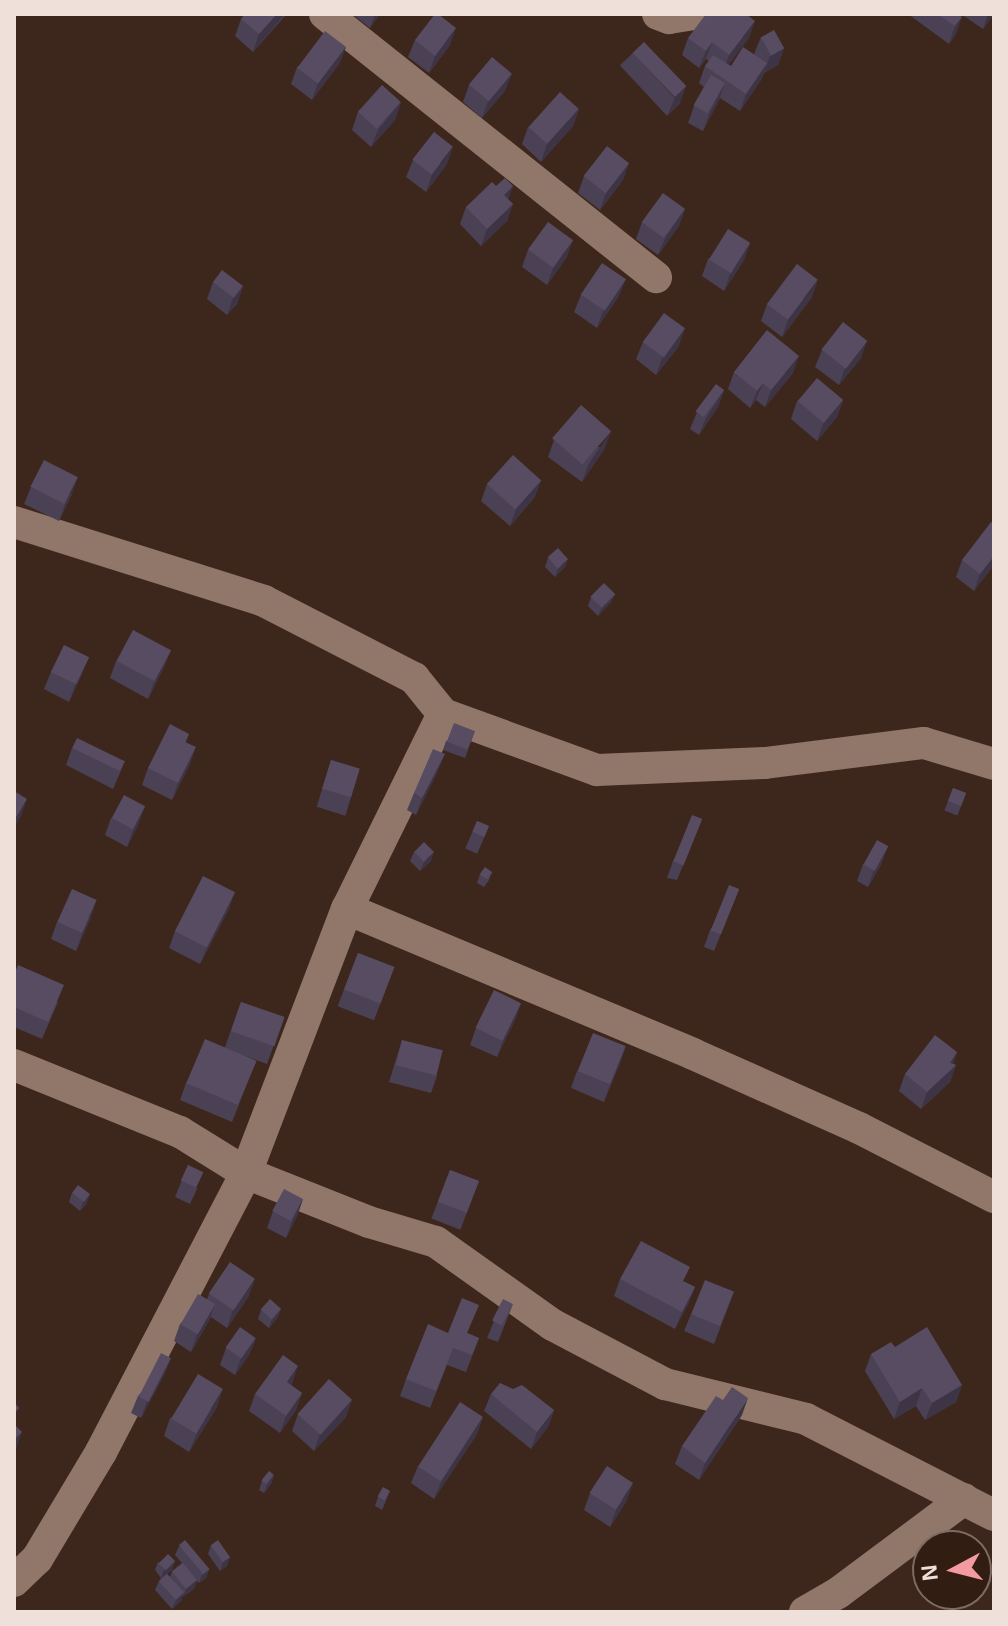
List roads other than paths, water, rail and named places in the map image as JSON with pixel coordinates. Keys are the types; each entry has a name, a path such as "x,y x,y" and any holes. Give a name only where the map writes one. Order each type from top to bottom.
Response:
{"street":[{"path":"325,14 656,277"},
{"path":"658,14 669,18 693,14"},
{"path":"14,522 264,601 414,678 443,714 597,770 765,763 924,743 994,764"},
{"path":"14,1581 37,1559 101,1452 246,1173 347,909 443,714"},
{"path":"347,909 707,1060 994,1197"},
{"path":"14,1065 180,1132 246,1173 369,1222 436,1242 553,1325 665,1384 806,1419 994,1515"},
{"path":"805,1612 838,1593 964,1499"}]}
